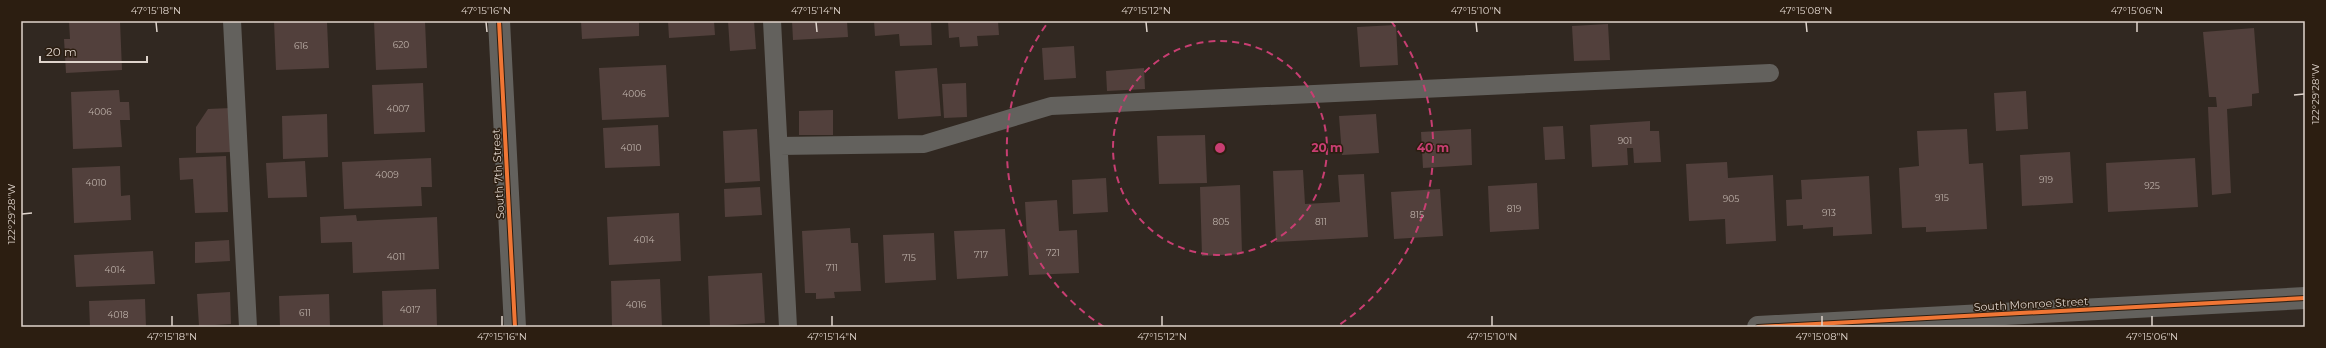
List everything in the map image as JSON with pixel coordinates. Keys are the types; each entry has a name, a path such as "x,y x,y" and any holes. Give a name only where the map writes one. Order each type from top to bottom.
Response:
{"street":[{"name":"South 7th Street","path":"499,21 515,327"},
{"name":"South Monroe Street","path":"1758,327 1857,325 2305,298"}],"lane":[{"path":"232,21 248,327"},
{"path":"772,21 788,327"},
{"path":"779,146 924,144 1050,106 1770,73"}],"building":[{"path":"69,21 120,21 122,70 66,73 64,39 70,39"},
{"path":"274,21 327,22 329,68 276,70"},
{"path":"374,21 425,21 427,68 376,70"},
{"path":"581,21 639,21 639,36 582,39"},
{"path":"668,21 714,21 715,35 669,38"},
{"path":"728,21 754,21 756,49 730,51"},
{"path":"792,21 847,21 848,37 793,40"},
{"path":"874,21 931,21 932,45 900,46 899,34 875,36"},
{"path":"948,21 998,21 999,35 977,36 978,46 960,47 959,37 949,38"},
{"path":"1608,24 1610,60 1574,61 1572,26"},
{"path":"1396,25 1398,65 1360,67 1357,27"},
{"path":"2254,28 2259,93 2252,94 2252,106 2227,109 2231,193 2212,195 2208,107 2217,107 2216,97 2209,97 2203,32"},
{"path":"1074,46 1076,78 1044,80 1042,48"},
{"path":"666,65 669,117 602,120 599,68"},
{"path":"937,68 941,116 898,119 895,71"},
{"path":"1144,68 1145,89 1107,91 1106,71"},
{"path":"423,83 425,132 374,134 372,85"},
{"path":"966,83 967,117 944,118 942,84"},
{"path":"119,90 120,102 129,102 130,120 120,120 122,147 73,149 71,92"},
{"path":"2026,91 2028,129 1996,131 1994,93"},
{"path":"231,108 232,152 196,153 196,127 208,109"},
{"path":"833,110 833,135 799,135 799,111"},
{"path":"327,114 328,157 283,159 282,116"},
{"path":"1376,114 1379,153 1342,155 1339,116"},
{"path":"1650,121 1650,131 1659,131 1661,162 1634,163 1633,148 1627,148 1628,165 1592,167 1590,125"},
{"path":"658,125 660,166 605,168 603,128"},
{"path":"1563,126 1565,159 1545,160 1543,127"},
{"path":"757,129 760,181 725,183 723,131"},
{"path":"1471,129 1472,165 1423,168 1421,132"},
{"path":"1967,129 1969,164 1983,163 1987,229 1926,232 1926,227 1902,228 1899,168 1919,166 1917,131"},
{"path":"1205,135 1207,183 1159,184 1157,136"},
{"path":"2070,152 2073,203 2022,206 2020,155"},
{"path":"226,156 228,212 195,213 193,179 180,180 179,158"},
{"path":"431,158 432,187 421,187 422,206 344,209 342,162"},
{"path":"2195,158 2198,207 2108,212 2106,163"},
{"path":"305,161 307,197 268,198 266,163"},
{"path":"1727,162 1728,178 1773,175 1776,241 1726,244 1725,219 1689,221 1686,164"},
{"path":"120,166 121,196 130,195 131,220 74,223 72,168"},
{"path":"1303,170 1305,204 1340,202 1338,175 1364,174 1368,237 1276,242 1273,171"},
{"path":"1869,176 1872,234 1833,236 1833,227 1803,229 1803,225 1787,226 1786,200 1802,199 1801,180"},
{"path":"1106,178 1108,212 1073,214 1072,180"},
{"path":"1537,183 1539,229 1490,232 1488,186"},
{"path":"1240,185 1242,254 1202,256 1200,187"},
{"path":"760,187 762,215 725,217 724,189"},
{"path":"1440,189 1443,236 1394,239 1391,192"},
{"path":"1057,200 1059,231 1077,230 1079,273 1029,275 1025,202"},
{"path":"679,213 681,261 609,265 607,217"},
{"path":"356,215 357,221 437,217 439,269 353,273 352,242 321,243 320,217"},
{"path":"850,228 851,243 858,243 861,291 834,292 835,298 816,299 816,293 805,293 802,231"},
{"path":"1005,229 1008,276 957,279 954,231"},
{"path":"934,233 936,280 885,283 883,235"},
{"path":"229,240 230,261 195,263 195,242"},
{"path":"153,251 155,284 76,287 74,255"},
{"path":"762,273 765,323 710,326 708,276"},
{"path":"660,279 662,327 612,327 611,281"},
{"path":"436,289 437,327 383,327 382,291"},
{"path":"230,292 231,324 199,326 197,294"},
{"path":"329,294 330,327 280,327 279,296"},
{"path":"145,299 146,327 90,327 89,301"}],"cycle path":[{"path":"499,21 515,327"},
{"path":"1758,327 2305,298"}]}
